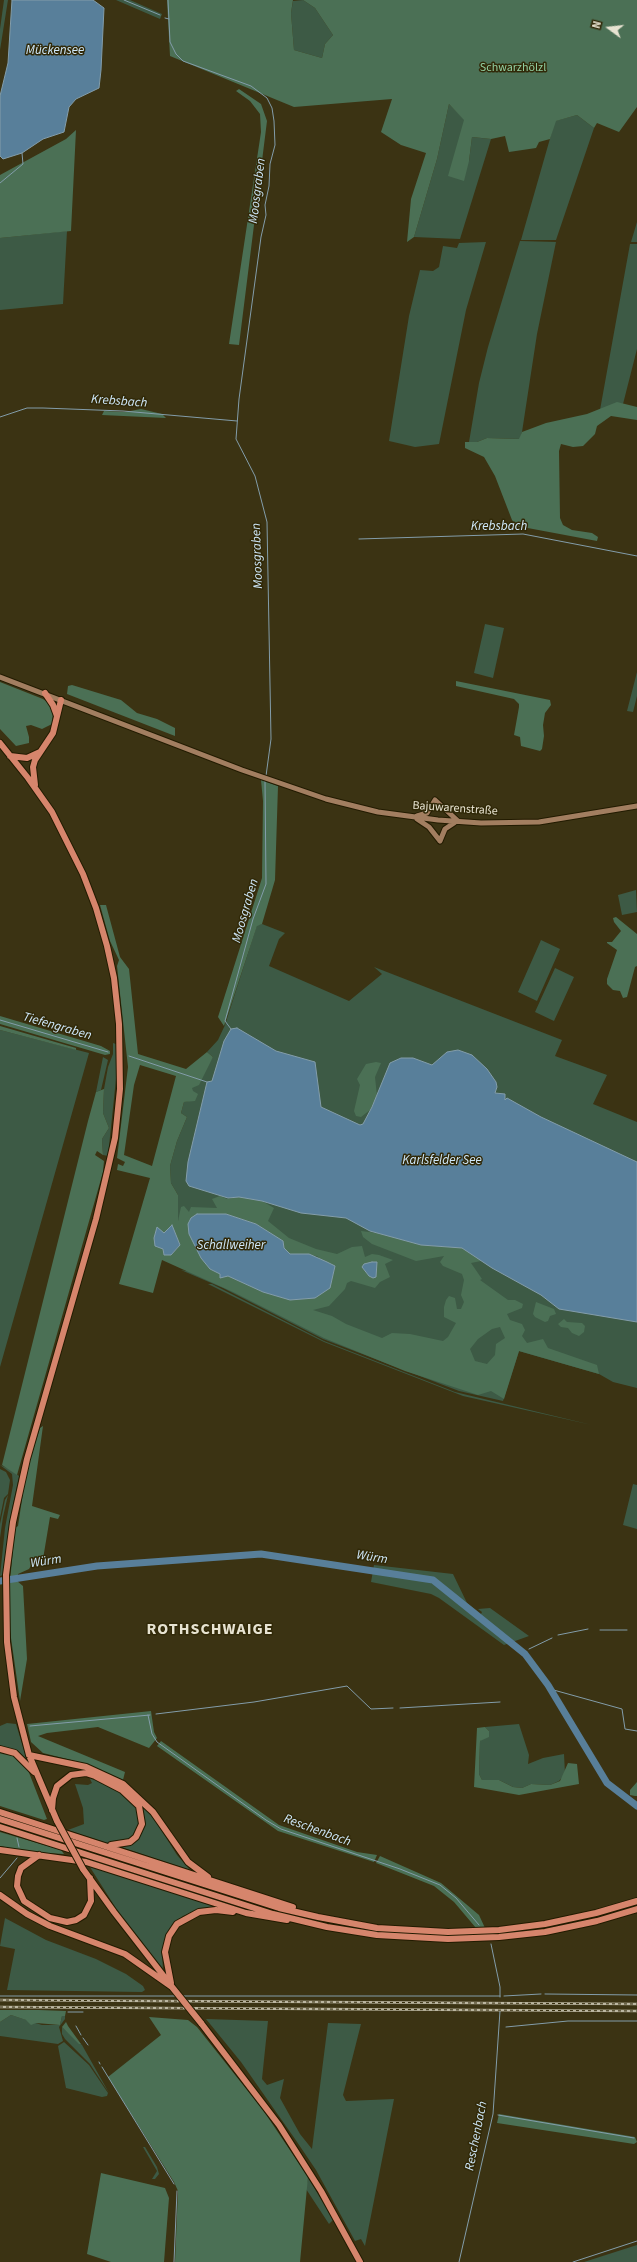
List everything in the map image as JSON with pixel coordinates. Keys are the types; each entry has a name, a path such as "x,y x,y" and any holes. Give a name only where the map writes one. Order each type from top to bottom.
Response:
{"highway":[{"path":"45,693 53,705 57,717"},
{"path":"36,788 33,767 40,752 53,733 61,700"},
{"path":"0,743 36,788 52,812 76,857 91,892 103,931 116,995 121,1056 120,1090 115,1138 103,1190 27,1459 13,1522 6,1578 7,1642 16,1708 29,1755 52,1812 83,1869 279,2125 321,2191 360,2262"},
{"path":"10,756 27,758 40,752"},
{"path":"0,1749 15,1753 36,1773"},
{"path":"29,1755 86,1767 123,1784 153,1812 188,1862 201,1873 220,1883"},
{"path":"52,1812 53,1798 57,1786 71,1775 86,1773 96,1776 122,1790 139,1806 142,1814 140,1832 136,1838 124,1845 102,1844"},
{"path":"1,1811 297,1909 304,1914"},
{"path":"0,1819 194,1882 304,1914 377,1928 448,1932 499,1930 545,1924 596,1913 637,1901"},
{"path":"0,1827 191,1889 303,1922"},
{"path":"0,1850 71,1859 95,1864 246,1913 276,1920 303,1922 377,1935 448,1939 499,1937 545,1932 597,1921 637,1909"},
{"path":"39,1855 21,1868 17,1886 24,1901 50,1918 67,1922 76,1920 84,1915 91,1900 90,1878"},
{"path":"0,1891 12,1904"},
{"path":"0,1895 12,1904 50,1926 125,1954 172,1986"},
{"path":"172,1986 164,1952 169,1936 177,1924 191,1914 207,1910 246,1913"}],"main road":[{"name":"Bajuwarenstraße","path":"0,677 261,776 326,799 378,812 459,821 540,822 637,806"},
{"path":"410,816 427,814 435,800 459,821"},
{"path":"410,816 429,827 440,841 444,829 449,824 459,821"}],"green space":[{"path":"4,0 8,0 0,50 0,29"},
{"path":"116,0 130,0 162,14 160,19"},
{"name":"Schwarzhölzl","path":"167,0 293,0 291,13 294,50 322,58 325,44 333,35 315,8 303,0 637,0 637,107 619,132 597,123 594,128 577,115 556,121 550,139 539,142 536,148 509,152 505,136 491,139 472,137 469,161 464,181 448,176 464,120 449,104 437,159 414,237 407,242 411,199 426,153 401,145 381,132 392,99 294,107 170,56"},
{"path":"303,0 315,8 333,35 325,44 322,58 294,50 291,13 293,1"},
{"path":"239,89 261,104 267,121 239,345 229,344 261,132 260,114 250,101 236,91"},
{"path":"449,104 465,120 469,161 472,137 491,139 460,239 414,237 437,159"},
{"path":"577,115 594,128 556,240 521,240 555,121"},
{"path":"76,130 71,231 0,238 0,175 66,139"},
{"path":"637,222 637,242 631,242"},
{"path":"67,231 63,304 0,310 0,238"},
{"path":"520,241 556,242 537,334 522,432 520,439 487,438 477,442 469,442 479,383 488,347"},
{"path":"486,242 466,310 439,444 415,447 389,441 409,316 420,270 433,271 439,267 443,246 457,248 459,243"},
{"path":"630,244 637,244 637,349 623,404 617,403 600,410"},
{"path":"617,402 637,407 637,420 611,416 597,426 595,434 583,446 573,447 561,444 559,451 560,518 563,525 572,530 592,533 598,537 597,541 517,526 512,520 495,476 484,457 465,448 465,442 477,442 487,438 519,439 522,432 546,423 587,414"},
{"path":"141,409 162,414 166,418 102,415 104,411 125,412"},
{"path":"485,624 504,628 493,678 474,673"},
{"path":"637,672 637,696 633,712 627,711"},
{"path":"456,681 550,700 551,705 545,713 543,725 544,736 542,749 540,751 521,746 520,737 514,735 519,704 514,699 456,686"},
{"path":"0,682 43,699 51,705 53,713 52,724 42,729 31,725 26,726 29,743 16,746 0,729"},
{"path":"72,685 121,700 137,713 157,719 175,728 175,736 67,694 68,686"},
{"path":"261,780 278,786 275,880 262,924 257,926 224,1026 218,1017 262,878 263,801"},
{"path":"636,890 637,912 622,915 618,895"},
{"path":"100,905 106,905 120,957 129,969 138,1054 186,1069 207,1052 213,1057 199,1085 192,1088 193,1091 198,1094 195,1101 184,1102 181,1113 187,1117 177,1141 170,1166 171,1183 178,1195 178,1221 181,1207 184,1206 189,1212 191,1207 217,1208 212,1199 220,1196 227,1199 239,1197 262,1201 274,1208 268,1221 289,1238 316,1249 337,1254 352,1247 362,1246 365,1257 372,1254 393,1260 385,1264 390,1277 380,1282 375,1288 351,1281 347,1283 345,1289 329,1306 313,1310 332,1316 346,1324 382,1338 392,1333 410,1334 443,1341 448,1337 456,1323 444,1317 446,1300 449,1296 455,1298 457,1309 461,1309 464,1302 461,1295 464,1280 462,1274 443,1266 440,1262 444,1256 416,1261 372,1244 363,1237 361,1231 378,1233 421,1245 462,1248 481,1261 471,1263 482,1279 480,1280 508,1300 515,1300 523,1304 522,1308 507,1314 510,1320 522,1324 525,1330 522,1336 527,1343 543,1339 548,1348 597,1365 599,1374 519,1351 504,1399 491,1391 478,1395 405,1371 324,1338 233,1292 162,1260 153,1293 119,1284 150,1178 117,1170 118,1164 123,1166 125,1162 117,1158 128,1067 117,966 119,960 110,941","holes":["140,1065 176,1076 152,1166 124,1155 134,1085","208,1214 226,1214 256,1224 283,1241 284,1248 290,1254 317,1256 321,1260 335,1266 330,1288 315,1298 290,1300 263,1292 228,1276 221,1278 220,1274 210,1269 194,1246","174,1231 180,1245 171,1255 164,1255 163,1249","372,1262 369,1276 362,1267","500,1327 505,1338 496,1344 495,1355 487,1364 475,1361 470,1349 478,1339 492,1329"]},
{"path":"616,917 637,934 637,966 635,967 627,997 623,998 620,991 613,990 607,984 607,979 617,950 607,942 612,942 621,931 614,922 613,918"},
{"path":"262,924 285,933 279,939 269,966 349,1001 382,974 374,967 562,1040 555,1056 607,1075 593,1104 637,1122 637,1388 613,1382 599,1374 519,1351 503,1401 459,1391 323,1339 223,1288 181,1270 186,1271 177,1212 178,1195 171,1183 170,1166 177,1141 187,1117 181,1113 184,1102 189,1101 192,1087 213,1057 207,1052 218,1040 225,1025 257,925"},
{"path":"541,940 560,949 537,1001 518,992"},
{"path":"555,968 574,977 554,1021 535,1012"},
{"path":"0,1016 101,1046 110,1051 110,1054 105,1055 0,1024"},
{"path":"0,1026 76,1048 76,1050 0,1030"},
{"path":"0,1030 89,1053 0,1367"},
{"path":"113,1043 116,1044 116,1079 108,1156 103,1155 102,1139 109,1128 103,1113 104,1089 108,1067 113,1054"},
{"path":"103,1057 108,1060 101,1090 96,1092"},
{"path":"376,1062 381,1063 375,1077 377,1096 370,1110 361,1117 356,1116 354,1111 360,1085 357,1079 366,1064"},
{"path":"104,1089 103,1113 109,1128 102,1139 103,1155 97,1151 95,1155 104,1161 103,1172 17,1475 2,1465 88,1121 96,1092"},
{"path":"208,1284 212,1284 324,1341 455,1392 592,1425 463,1396 324,1342"},
{"path":"536,1302 554,1309 556,1314 550,1316 548,1321 545,1322 535,1317 533,1314"},
{"path":"564,1319 567,1322 582,1323 585,1326 584,1332 579,1336 572,1333 568,1328 561,1327 558,1324"},
{"path":"43,1426 32,1506 60,1515 58,1519 50,1517 42,1565 32,1564 29,1569 18,1574 17,1581 23,1586 27,1659 20,1701 9,1624 9,1592 15,1528 18,1526 26,1473 40,1428"},
{"path":"0,1465 10,1469 19,1476 11,1513 3,1575 0,1576 5,1528 13,1485 12,1474"},
{"path":"0,1469 6,1472 10,1480 8,1494 4,1498 0,1518"},
{"path":"633,1484 637,1485 637,1529 623,1525"},
{"path":"8,1495 0,1538 0,1524 5,1500"},
{"path":"374,1565 453,1574 467,1603 481,1614 482,1612 478,1609 490,1608 529,1636 504,1645 439,1598 431,1594 371,1582"},
{"path":"151,1711 154,1732 157,1738 149,1748 98,1727 47,1733 38,1736 125,1772 123,1780 87,1764 43,1753 31,1742 27,1724"},
{"path":"7,1723 16,1724 27,1760 16,1750 0,1746 0,1726"},
{"path":"519,1724 529,1755 528,1764 543,1758 564,1754 565,1774 559,1781 550,1785 531,1784 522,1788 513,1787 499,1780 482,1780 479,1774 480,1741 489,1731 485,1727"},
{"path":"485,1727 489,1731 489,1737 480,1741 479,1774 482,1780 499,1780 513,1787 522,1788 531,1784 550,1785 560,1781 568,1763 577,1764 579,1784 519,1795 474,1787 477,1728"},
{"path":"161,1741 279,1825 357,1852 377,1855 374,1862 278,1831 157,1746"},
{"path":"0,1751 18,1757 28,1770 47,1819 44,1820 0,1806"},
{"path":"89,1777 105,1782 132,1800 141,1815 138,1831 129,1841 116,1844 107,1843 68,1830 84,1824 83,1808 75,1784 88,1785 92,1783"},
{"path":"637,1782 637,1796 630,1795 630,1790"},
{"path":"137,1801 151,1814 177,1855 190,1870 121,1847 130,1843 144,1824 144,1814"},
{"path":"0,1832 61,1850 64,1854 29,1852 0,1846"},
{"path":"380,1856 441,1883 479,1915 485,1928 476,1928 454,1902 434,1886 376,1863"},
{"path":"88,1864 227,1909 207,1908 198,1910 183,1916 176,1922 164,1942 162,1953 163,1970 119,1913"},
{"path":"5,1918 46,1940 96,1959 126,1974 143,1986 145,1990 142,1992 7,1990 15,1949 0,1946"},
{"path":"0,2010 66,2011 65,2016 62,2016 60,2025 36,2023 31,2025 26,2020 11,2015 0,2022"},
{"path":"11,2015 42,2025 60,2025 62,2016 65,2016 65,2019 59,2027 63,2041 58,2044 0,2036 0,2022"},
{"path":"149,2017 188,2020 197,2027 263,2110 308,2177 300,2262 175,2262 178,2191 174,2182 108,2077 161,2035"},
{"path":"206,2019 268,2021 262,2079 267,2085 284,2079 280,2098 300,2134 312,2149 328,2023 361,2024 343,2095 346,2101 394,2099 365,2246 361,2239 355,2241 316,2170 241,2062"},
{"path":"66,2022 81,2044 79,2044 62,2027"},
{"path":"62,2027 82,2045 109,2093 90,2064 65,2039 62,2034"},
{"path":"64,2042 89,2065 108,2093 107,2096 102,2097 66,2088 58,2046"},
{"path":"499,2114 635,2137 637,2142 634,2144 497,2123"},
{"path":"143,2147 145,2147 157,2167 159,2174 155,2179 152,2179 157,2171"},
{"path":"101,2173 165,2188 169,2198 164,2262 111,2262 87,2254"},
{"path":"308,2177 333,2220 329,2224 306,2189"},
{"path":"637,2245 637,2262 584,2262"}],"water":[{"name":"Mückensee","path":"12,0 93,0 104,8 101,70 99,88 76,99 69,107 64,132 43,139 22,153 3,159 0,156 0,96 8,63"},
{"name":"Karlsfelder See","path":"237,1028 276,1051 315,1062 321,1107 360,1125 363,1124 372,1107 390,1063 401,1058 413,1058 432,1065 447,1052 458,1050 472,1055 487,1069 496,1082 497,1087 495,1093 505,1094 505,1100 507,1098 541,1117 637,1162 637,1322 559,1309 541,1295 492,1268 462,1248 421,1245 370,1231 346,1218 301,1213 262,1201 239,1197 228,1198 189,1186 186,1181 188,1162 207,1082 212,1081 224,1041 231,1029"},
{"name":"Schallweiher","path":"197,1214 226,1214 256,1224 283,1241 284,1248 290,1254 309,1254 335,1266 330,1288 315,1298 290,1300 263,1292 228,1276 220,1278 220,1274 210,1269 201,1258 189,1234 188,1224 191,1218"},
{"path":"172,1225 180,1245 171,1255 164,1255 163,1249 155,1246 154,1238 157,1227 164,1233"},
{"path":"377,1262 376,1277 373,1278 369,1276 362,1267 364,1264"}],"waterway":[{"path":"124,0 160,15"},
{"name":"Moosgraben","path":"168,0 170,42 176,54 183,61 251,86 267,98 272,108 274,121 275,145 270,164 269,186 265,205 266,215 261,237 239,399 236,439 255,476 267,522 271,739 266,776"},
{"name":"Moosgraben","path":"165,18 169,19"},
{"path":"0,183 23,164 22,153"},
{"name":"Krebsbach","path":"0,417 27,408 43,408 123,411 237,421"},
{"name":"Krebsbach","path":"359,539 523,534 637,556"},
{"name":"Moosgraben","path":"231,1029 225,1021 253,919 266,884 265,780"},
{"name":"Tiefengraben","path":"0,1020 108,1052"},
{"name":"Tiefengraben","path":"129,1056 207,1082"},
{"name":"Würm","path":"0,1581 97,1566 261,1554 433,1580 525,1654 548,1685 607,1783 637,1806"},
{"path":"558,1635 588,1629"},
{"path":"600,1630 627,1630"},
{"path":"529,1649 552,1638"},
{"path":"156,1714 254,1702 347,1686 371,1709 393,1708"},
{"path":"550,1689 622,1709 625,1729 637,1731"},
{"path":"400,1708 500,1702"},
{"name":"Reschenbach","path":"148,1715 152,1734 157,1742 266,1820 281,1829 400,1869 440,1885 456,1898 479,1925"},
{"path":"30,1726 150,1715"},
{"path":"17,1838 19,1847"},
{"path":"0,1878 17,1858"},
{"name":"Reschenbach","path":"491,1944 500,1987 500,1997"},
{"path":"504,1996 541,1994"},
{"path":"545,1994 637,1995"},
{"path":"0,1996 175,1996"},
{"path":"182,1996 500,1996"},
{"name":"Reschenbach","path":"459,2262 493,2114 500,2011"},
{"path":"68,2012 83,2012"},
{"path":"506,2027 568,2021 637,2021"},
{"path":"76,2026 81,2035"},
{"path":"83,2038 88,2045"},
{"path":"102,2067 174,2184"},
{"path":"498,2115 634,2138"},
{"path":"174,2262 177,2191"},
{"name":"Reschenbach","path":"573,2262 637,2241"}],"railway":[{"path":"0,2000 637,2004"},
{"path":"0,2007 637,2011"}],"district":[{"name":"ROTHSCHWAIGE","path":"210,1630"}]}
